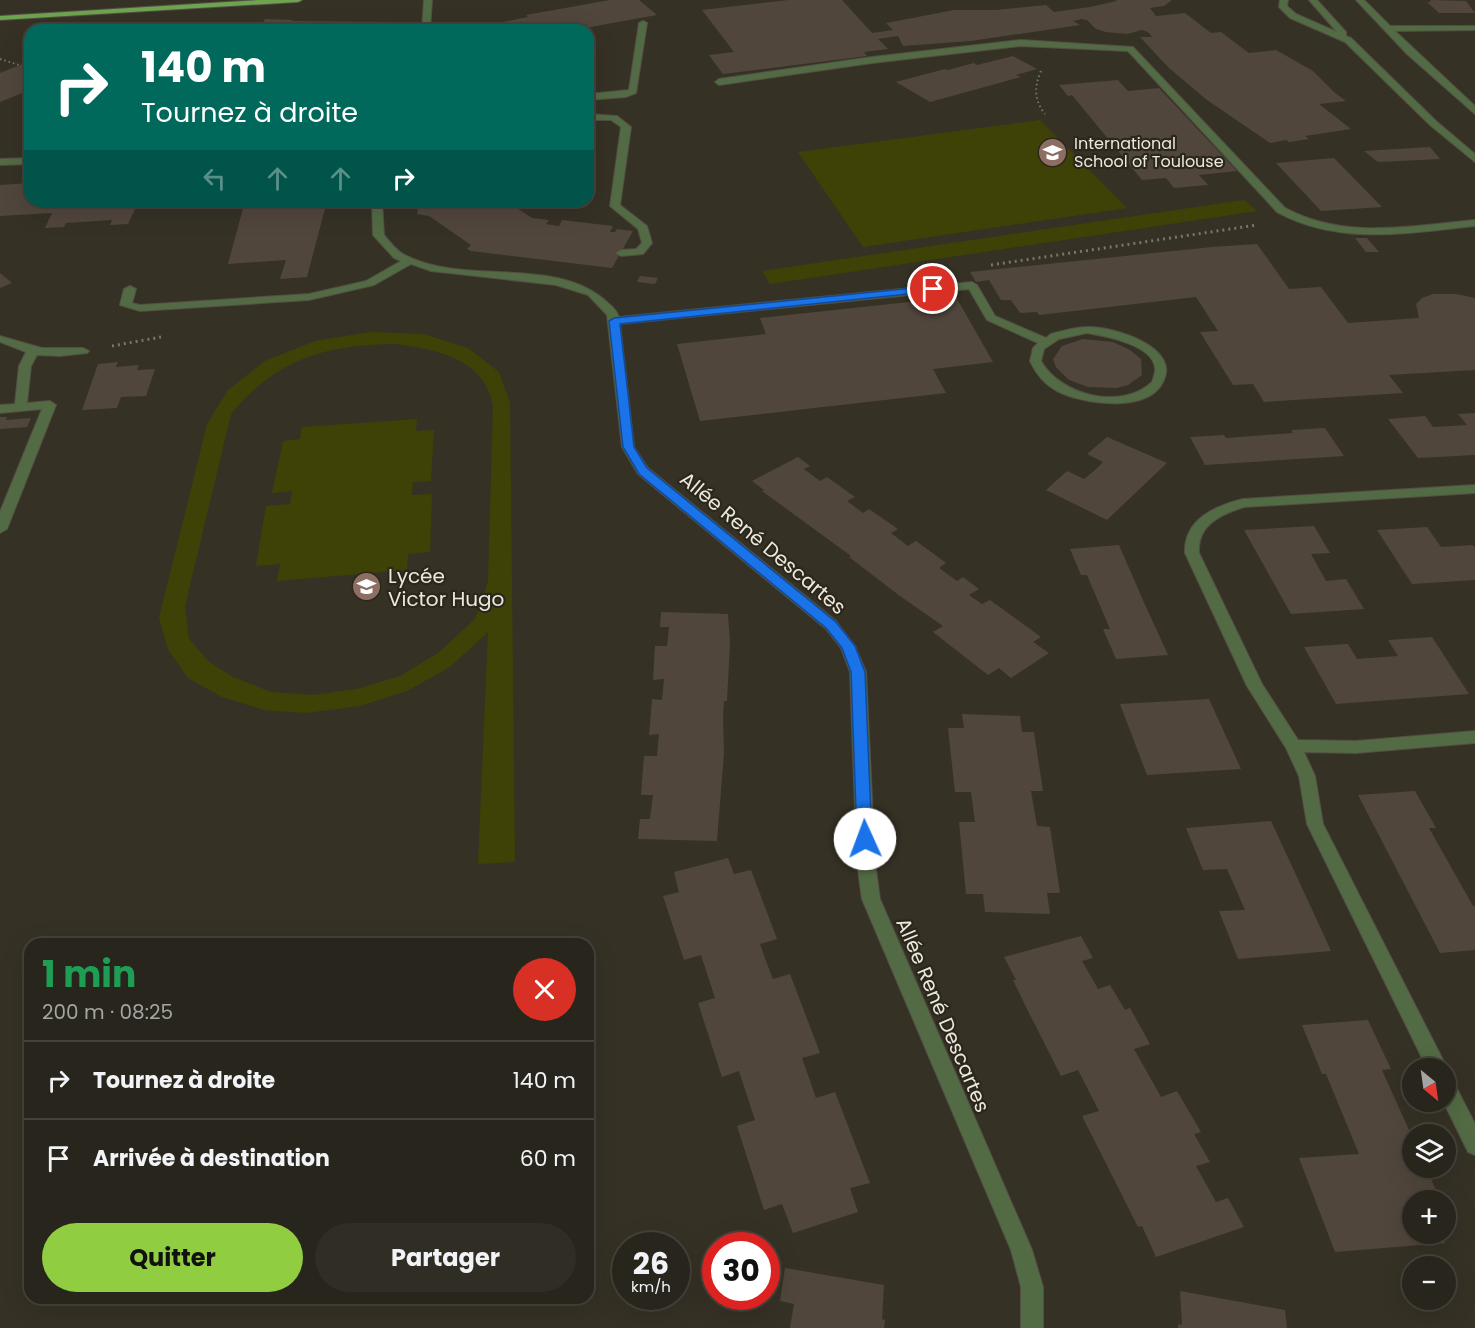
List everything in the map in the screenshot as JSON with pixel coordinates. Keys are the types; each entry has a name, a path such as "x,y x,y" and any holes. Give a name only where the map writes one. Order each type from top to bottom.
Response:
{"main road":[{"path":"0,18 298,0"},
{"path":"0,13 44,14"}],"street":[{"path":"428,0 426,4 428,24"},
{"path":"1284,0 1283,7 1293,16 1348,40"},
{"path":"1313,0 1348,40 1433,123 1475,159"},
{"path":"1360,0 1387,29 1475,111"},
{"path":"594,97 626,94 633,91 643,23"},
{"path":"1387,29 1475,28"},
{"path":"719,82 872,60 1021,43 1130,49 1281,210 1295,220 1327,230 1349,232 1475,223"},
{"path":"594,117 614,118 620,120 626,127 615,206 644,228 647,243 639,252 621,254"},
{"path":"0,162 24,161"},
{"name":"Allée René Descartes","path":"376,207 374,216 377,235 389,250 408,261 434,267 572,284 601,298 611,309 614,321 628,447 635,461 643,471 831,625 844,640 858,672 866,863 871,899 1021,1250 1032,1287 1032,1328"},
{"path":"130,290 126,305 140,308 309,297 370,283 408,261"},
{"path":"614,321 972,285 991,318 1044,341"},
{"path":"1087,330 1121,335 1149,350 1157,359 1161,369 1160,379 1152,388 1126,399 1099,400 1072,394 1057,388 1037,369 1035,359 1037,350 1044,341 1055,335 1087,330"},
{"path":"0,339 12,340 33,350 83,351"},
{"path":"21,407 25,366 33,350"},
{"path":"0,409 50,405 0,529"},
{"path":"1432,1058 1315,824 1307,776 1293,746 1256,686 1192,553 1190,543 1197,529 1210,516 1243,503 1475,489"},
{"path":"1293,746 1356,747 1475,737"},
{"path":"1456,1107 1475,1145"}],"path":[{"path":"1046,114 1035,96 1037,79 1049,61 1075,46"},
{"path":"0,59 19,65"},
{"path":"987,265 1295,220"}],"shaded area":[{"path":"1040,120 1127,208 863,247 798,152"},
{"path":"1244,200 1257,211 770,284 762,271"},
{"path":"370,332 423,334 468,348 499,372 510,403 515,862 478,864 488,632 450,667 407,691 360,706 306,713 264,710 222,697 188,678 168,649 159,618 207,424 228,390 265,361 315,341","holes":["395,344 441,353 469,366 480,376 488,389 493,405 488,582 475,619 438,653 400,676 357,689 313,695 271,692 233,677 208,661 189,639 185,606 231,414 266,380 304,359 346,348"]},
{"path":"417,419 416,431 434,430 431,481 413,482 412,495 432,494 430,552 408,554 407,570 277,581 280,564 256,566 266,506 290,504 292,491 272,493 283,441 300,439 302,427"}],"building":[{"path":"610,0 639,0 657,15 594,26 594,24 493,24 528,17 526,15"},
{"path":"788,0 842,0 872,33 893,30 886,23 954,10 996,10 1046,5 1054,12 1117,1 1115,0 1172,0 1164,6 1150,8 1156,16 1185,13 1211,33 1221,32 1249,53 1276,50 1313,71 1346,101 1319,104 1351,129 1305,136 1309,139 1270,143 1207,100 1168,67 1140,37 1152,37 1148,32 1142,30 1127,34 1106,32 1096,29 1087,20 1081,19 1073,21 1080,25 971,41 903,46 898,36 878,39 888,49 864,52 867,56 723,74 709,55 734,52 702,10"},
{"path":"1430,0 1466,1 1475,13 1439,13 1427,2 1431,2"},
{"path":"265,19 397,22 396,24 262,24"},
{"path":"1013,56 1037,69 1016,75 1021,77 930,102 896,82 945,69 974,63 977,65"},
{"path":"24,63 24,92 0,102 0,73"},
{"path":"1118,80 1128,91 1159,88 1237,171 1199,175 1208,185 1174,188 1166,178 1142,180 1072,95 1068,96 1059,85"},
{"path":"1430,147 1440,159 1378,162 1364,151"},
{"path":"1334,158 1382,207 1321,211 1276,163"},
{"path":"24,183 24,207 165,207 135,209 128,224 110,225 112,220 66,223 64,227 45,228 52,213 0,216 0,185"},
{"path":"243,207 325,207 307,277 280,279 286,260 228,264"},
{"path":"418,207 515,207 532,218 549,220 546,224 559,226 562,220 613,226 610,232 615,232 617,229 633,231 612,268 471,251 467,249 471,245 429,216 417,214"},
{"path":"1355,238 1367,238 1379,252 1366,252"},
{"path":"1257,244 1289,289 1321,287 1348,323 1419,318 1416,304 1422,298 1433,294 1456,294 1475,298 1475,370 1389,375 1403,393 1264,402 1253,384 1233,385 1200,332 1218,331 1196,297 1039,315 1037,312 1020,313 1011,300 1001,300 989,280 976,282 970,272 1212,247"},
{"path":"0,273 12,283 0,288"},
{"path":"640,276 658,278 655,284 637,282"},
{"path":"956,297 993,362 933,369 946,393 700,421 677,344 766,334 760,318"},
{"path":"1083,339 1113,342 1130,350 1141,359 1142,375 1128,385 1117,388 1088,387 1069,380 1056,367 1053,359 1062,346"},
{"path":"118,362 116,367 139,365 137,370 155,369 146,396 121,397 117,408 82,410 98,364"},
{"path":"1475,413 1475,455 1418,458 1388,419 1425,416 1433,427 1467,425 1458,414"},
{"path":"0,417 7,417 6,420 31,418 27,427 0,429"},
{"path":"1325,428 1344,456 1205,465 1190,437 1224,435 1226,438"},
{"path":"1107,437 1167,463 1107,520 1046,490 1067,471 1084,479 1094,471 1103,462 1087,454"},
{"path":"798,457 810,466 804,469 820,481 827,477 855,497 847,501 863,513 869,509 898,529 891,533 908,546 916,541 946,563 939,568 957,581 963,577 979,589 969,595 982,604 990,600 1041,637 1033,642 1049,653 1011,678 999,668 988,675 933,632 943,626 900,596 752,481"},
{"path":"1314,526 1330,553 1311,554 1326,581 1346,579 1364,609 1291,614 1244,530"},
{"path":"1427,527 1441,547 1473,545 1475,548 1475,580 1412,584 1377,530"},
{"path":"1119,545 1168,655 1116,659 1103,629 1110,629 1087,575 1081,575 1070,549"},
{"path":"661,612 728,614 730,643 727,701 724,701 724,753 717,841 638,839 640,819 650,819 653,795 641,795 644,756 657,756 659,734 649,735 652,699 662,700 664,679 653,680 655,646 667,646 669,627 660,627"},
{"path":"1432,637 1469,694 1336,704 1304,647 1348,644 1357,659 1398,656 1388,640"},
{"path":"1209,699 1241,769 1147,775 1120,704"},
{"path":"962,714 1020,716 1022,732 1034,732 1043,791 1031,791 1037,826 1050,827 1060,893 1047,893 1050,914 985,912 983,894 966,894 959,822 975,822 971,792 955,792 948,728 964,728"},
{"path":"1415,791 1436,828 1429,828 1475,906 1475,950 1440,953 1358,795"},
{"path":"1271,821 1331,951 1238,959 1219,911 1245,910 1227,869 1203,870 1186,828"},
{"path":"728,858 734,874 751,870 777,939 760,944 766,961 773,979 790,974 820,1053 802,1058 816,1098 835,1092 870,1183 850,1188 858,1212 793,1233 782,1204 764,1210 737,1126 755,1120 739,1071 722,1077 698,1003 715,998 701,955 684,960 663,896 679,892 674,872"},
{"path":"1081,936 1093,958 1082,961 1098,989 1110,985 1125,1010 1130,1008 1150,1044 1134,1049 1161,1097 1177,1091 1201,1132 1194,1134 1210,1162 1196,1166 1216,1202 1228,1198 1244,1227 1156,1257 1142,1226 1138,1227 1082,1116 1099,1111 1078,1070 1061,1076 1024,1003 1013,980 1016,980 1004,957"},
{"path":"1368,1020 1391,1069 1382,1070 1406,1124 1402,1124 1402,1178 1431,1178 1436,1190 1402,1190 1402,1244 1433,1244 1335,1252 1299,1158 1359,1154 1326,1074 1322,1074 1302,1025"},
{"path":"785,1268 884,1285 882,1319 885,1320 884,1328 790,1328 794,1304 780,1301"},
{"path":"1180,1291 1285,1310 1287,1328 1178,1328 1178,1324 1182,1325"}],"place":[{"name":"International School of Toulouse","path":"1053,152"},
{"name":"Lycée Victor Hugo","path":"367,587"}],"route":[{"path":"865,839 858,672 848,646 831,625 643,471 635,461 628,447 614,321 933,289"}]}
